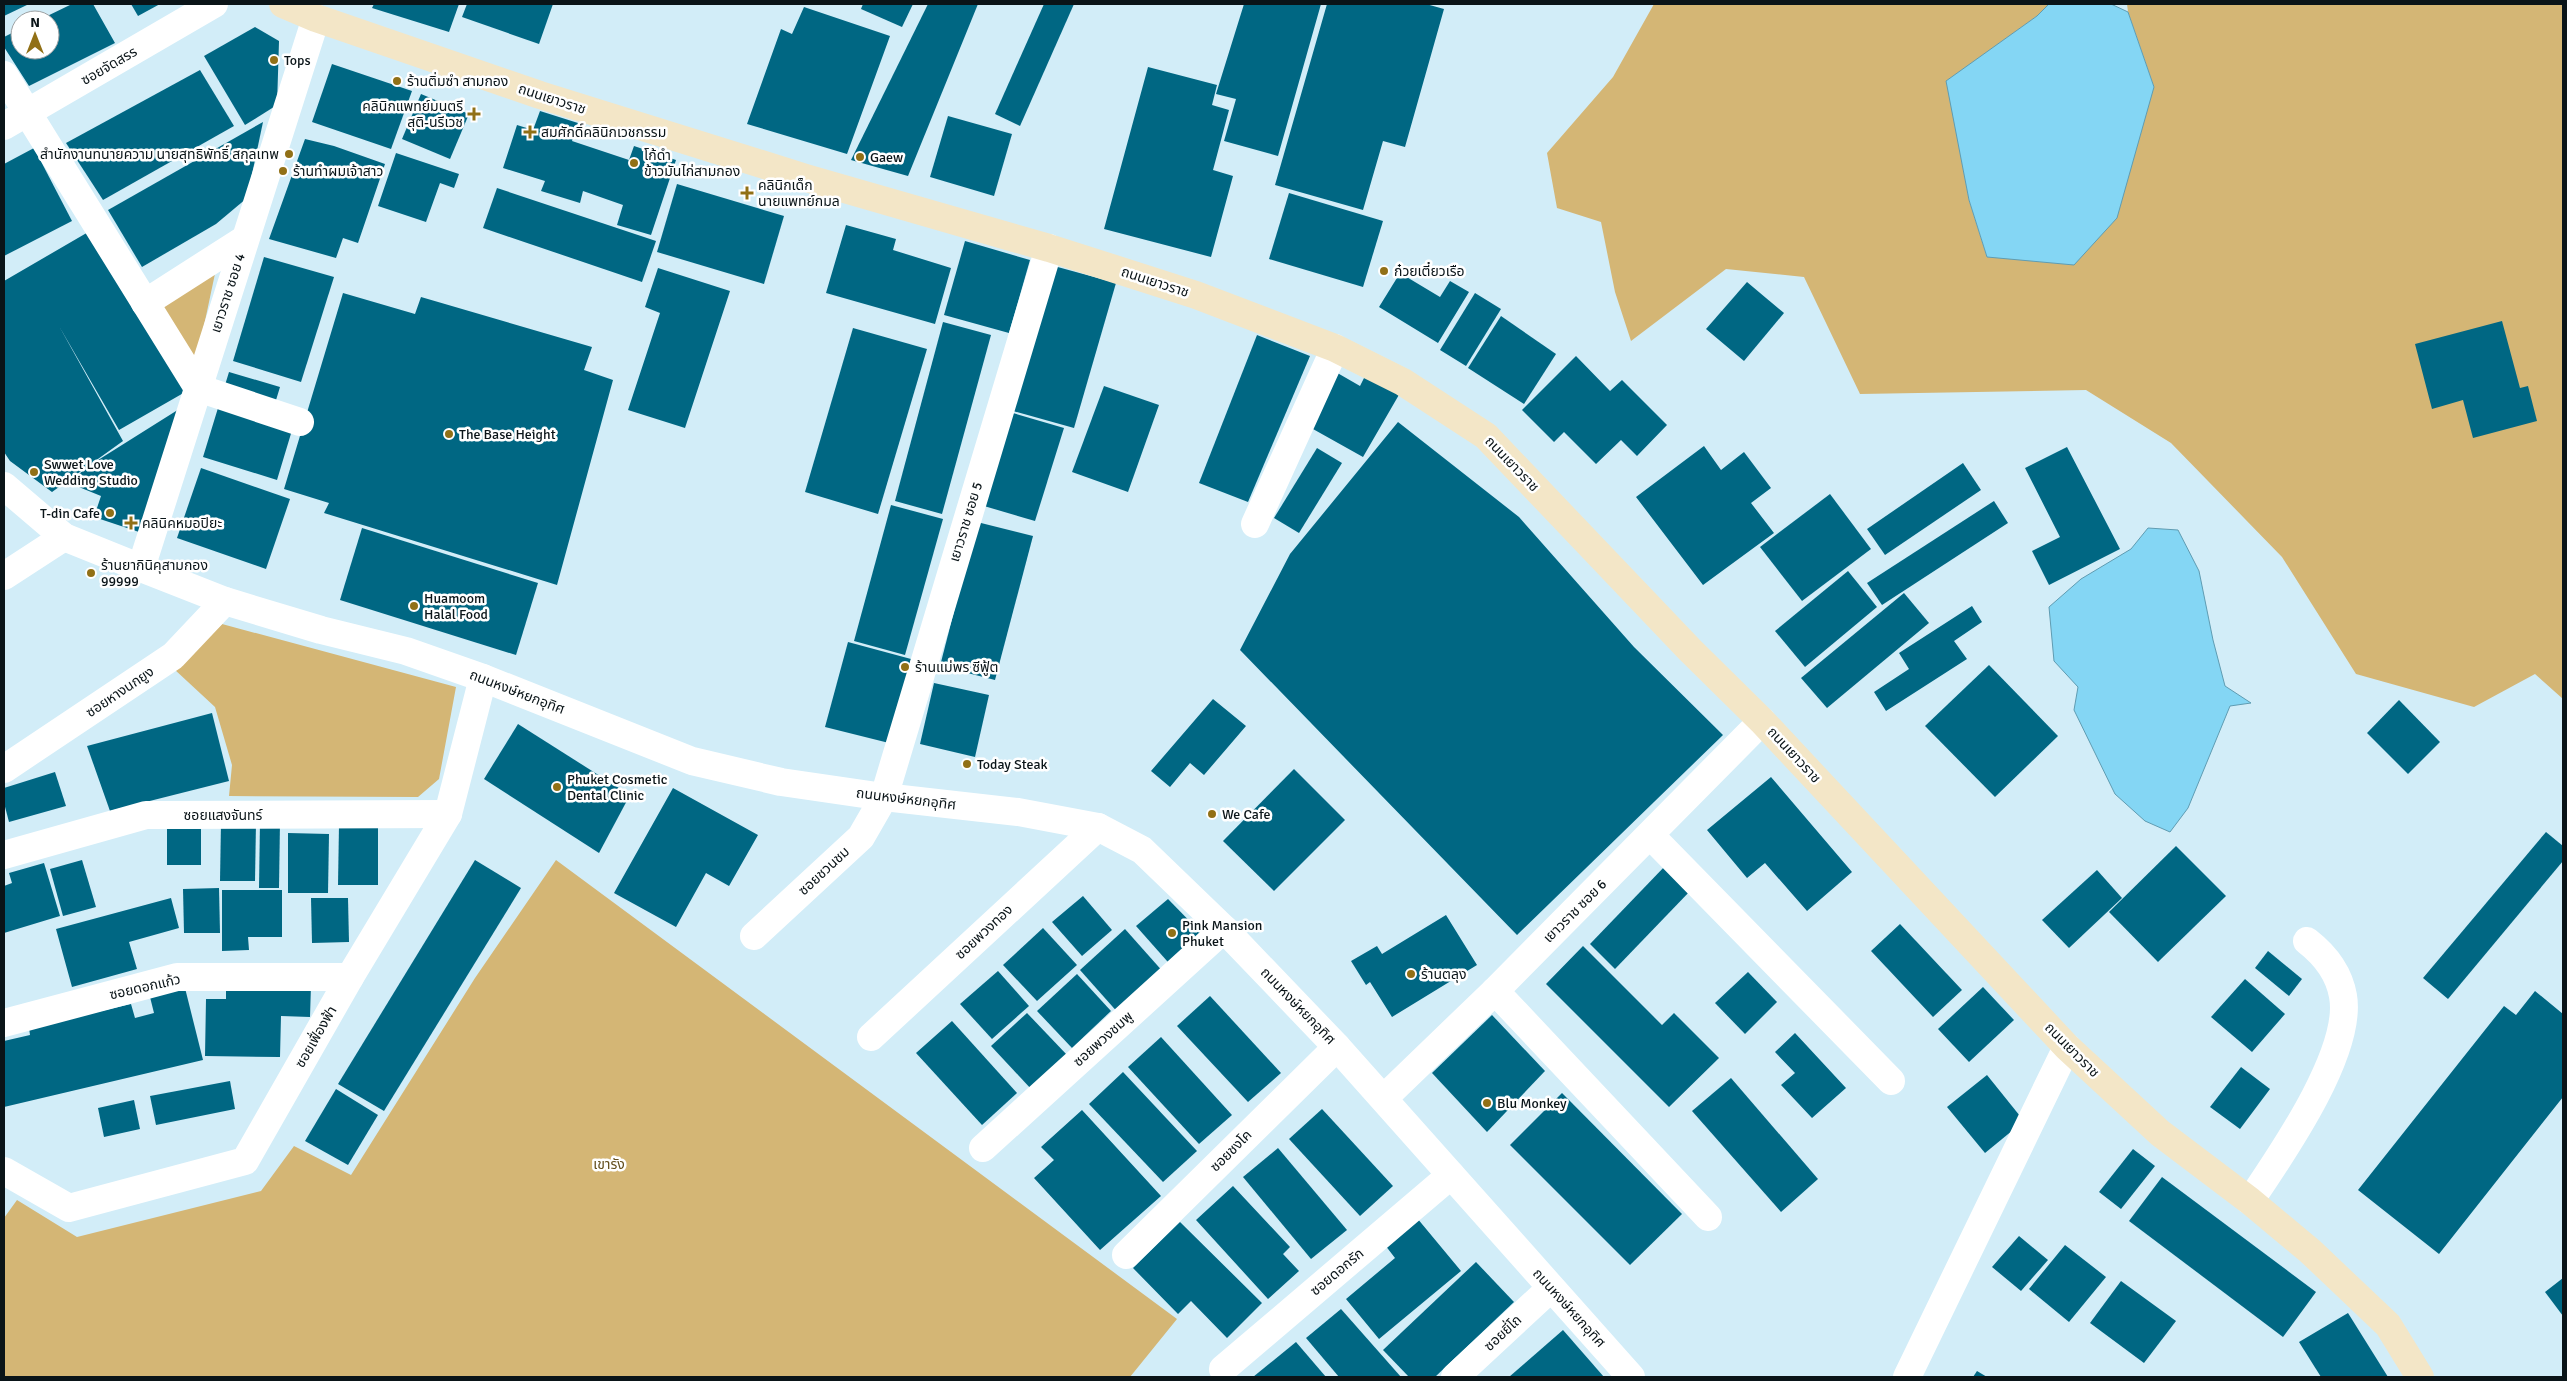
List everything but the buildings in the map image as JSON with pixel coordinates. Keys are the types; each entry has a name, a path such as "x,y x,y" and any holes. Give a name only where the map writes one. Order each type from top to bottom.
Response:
{"main road":[{"name":"ถนนเยาวราช","path":"283,4 316,18 540,95 806,178 1049,248 1196,295 1335,348 1403,382 1486,436 1690,650 1762,720 2067,1047 2160,1133 2250,1201 2310,1250 2388,1325 2420,1377"}],"street":[{"name":"ซอยจัดสรร","path":"4,126 214,4"},
{"name":"เยาวราช ซอย 4","path":"141,568 316,18"},
{"path":"4,75 198,388 300,422"},
{"path":"145,303 245,239"},
{"name":"เยาวราช ซอย 5","path":"884,797 1049,248"},
{"path":"1255,524 1335,348"},
{"name":"ถนนหงษ์หยกอุทิศ","path":"4,486 64,537 141,568 225,601 321,630 406,651 483,678 692,761 782,782 884,797 1018,812 1098,827 1142,850 1224,929 1337,1047 1631,1377"},
{"path":"4,576 64,537"},
{"name":"ซอยหางนกยูง","path":"4,769 173,656 225,601"},
{"name":"ซอยเฟื่องฟ้า","path":"4,1171 69,1208 245,1161 350,977 448,814 483,678"},
{"name":"เยาวราช ซอย 6","path":"1384,1098 1495,991 1762,720"},
{"name":"ซอยชวนชม","path":"754,936 861,837 884,797"},
{"name":"ซอยแสงจันทร์","path":"4,855 146,815 448,814"},
{"name":"ซอยพวงทอง","path":"871,1037 1098,827"},
{"path":"1650,835 1890,1081"},
{"name":"ซอยพวงชมพู","path":"983,1148 1224,929"},
{"path":"2250,1201 2306,1116 2336,1048 2343,1020 2344,997 2336,972 2321,951 2307,941"},
{"name":"ซอยดอกแก้ว","path":"4,1023 177,977 350,977"},
{"path":"1495,991 1708,1217"},
{"name":"ซอยชงโค","path":"1126,1255 1337,1047"},
{"path":"1907,1377 2067,1047"},
{"name":"ซอยดอกรัก","path":"1223,1369 1451,1175"},
{"name":"ซอยยี่โถ","path":"1455,1377 1551,1288"}],"green space":[{"path":"1654,4 2049,4 2037,16 1947,81 1969,200 1987,257 2154,87 2128,12 2127,4 2563,4 2563,699 2535,674 2474,707 2356,674 2282,557 2171,443 2086,390 1860,394 1804,277 1726,269 1631,341 1615,292 1601,222 1557,208 1547,153 1613,77"},
{"path":"216,269 195,368 159,304"},
{"path":"222,624 456,687 439,779 418,797 229,796 232,765 215,707 174,669"},
{"name":"เขารัง","path":"556,860 1177,1319 1130,1377 4,1377 4,1218 17,1200 77,1237 261,1191 294,1146 351,1175 475,978"}],"water":[{"path":"2049,4 2111,4 2128,12 2154,87 2117,218 2074,265 1987,257 1969,200 1946,81 2037,16"},
{"path":"2148,528 2178,530 2199,571 2213,640 2225,686 2251,703 2230,706 2188,808 2170,832 2145,821 2115,794 2074,710 2078,687 2054,661 2049,607 2081,579 2131,549"}],"place":[{"name":"Tops","path":"274,60"},
{"name":"ร้านติ่มซำ สามกอง","path":"397,81"},
{"name":"คลินิกแพทย์มนตรี สุติ-นรีเวช","path":"474,114"},
{"name":"สมศักดิ์คลินิกเวชกรรม","path":"530,132"},
{"name":"สำนักงานทนายความ นายสุทธิพัทธิ์ สกุลเทพ","path":"289,154"},
{"name":"Gaew","path":"860,157"},
{"name":"โก้ดำ ข้าวมันไก่สามกอง","path":"634,163"},
{"name":"ร้านทำผมเจ้าสาว","path":"283,171"},
{"name":"คลินิกเด็ก นายแพทย์กมล","path":"747,193"},
{"name":"ก๋วยเตี๋ยวเรือ","path":"1384,271"},
{"name":"The Base Height","path":"449,434"},
{"name":"Swwet Love Wedding Studio","path":"34,472"},
{"name":"T-din Cafe","path":"110,513"},
{"name":"คลินิคหมอปิยะ","path":"131,523"},
{"name":"ร้านยากินิคุสามกอง 99999","path":"91,573"},
{"name":"Huamoom Halal Food","path":"414,606"},
{"name":"ร้านแม่พร ซีฟู้ต","path":"905,667"},
{"name":"Today Steak","path":"967,764"},
{"name":"Phuket Cosmetic Dental Clinic","path":"557,787"},
{"name":"We Cafe","path":"1212,814"},
{"name":"Pink Mansion Phuket","path":"1172,933"},
{"name":"ร้านตลุง","path":"1411,974"},
{"name":"Blu Monkey","path":"1487,1103"}]}
